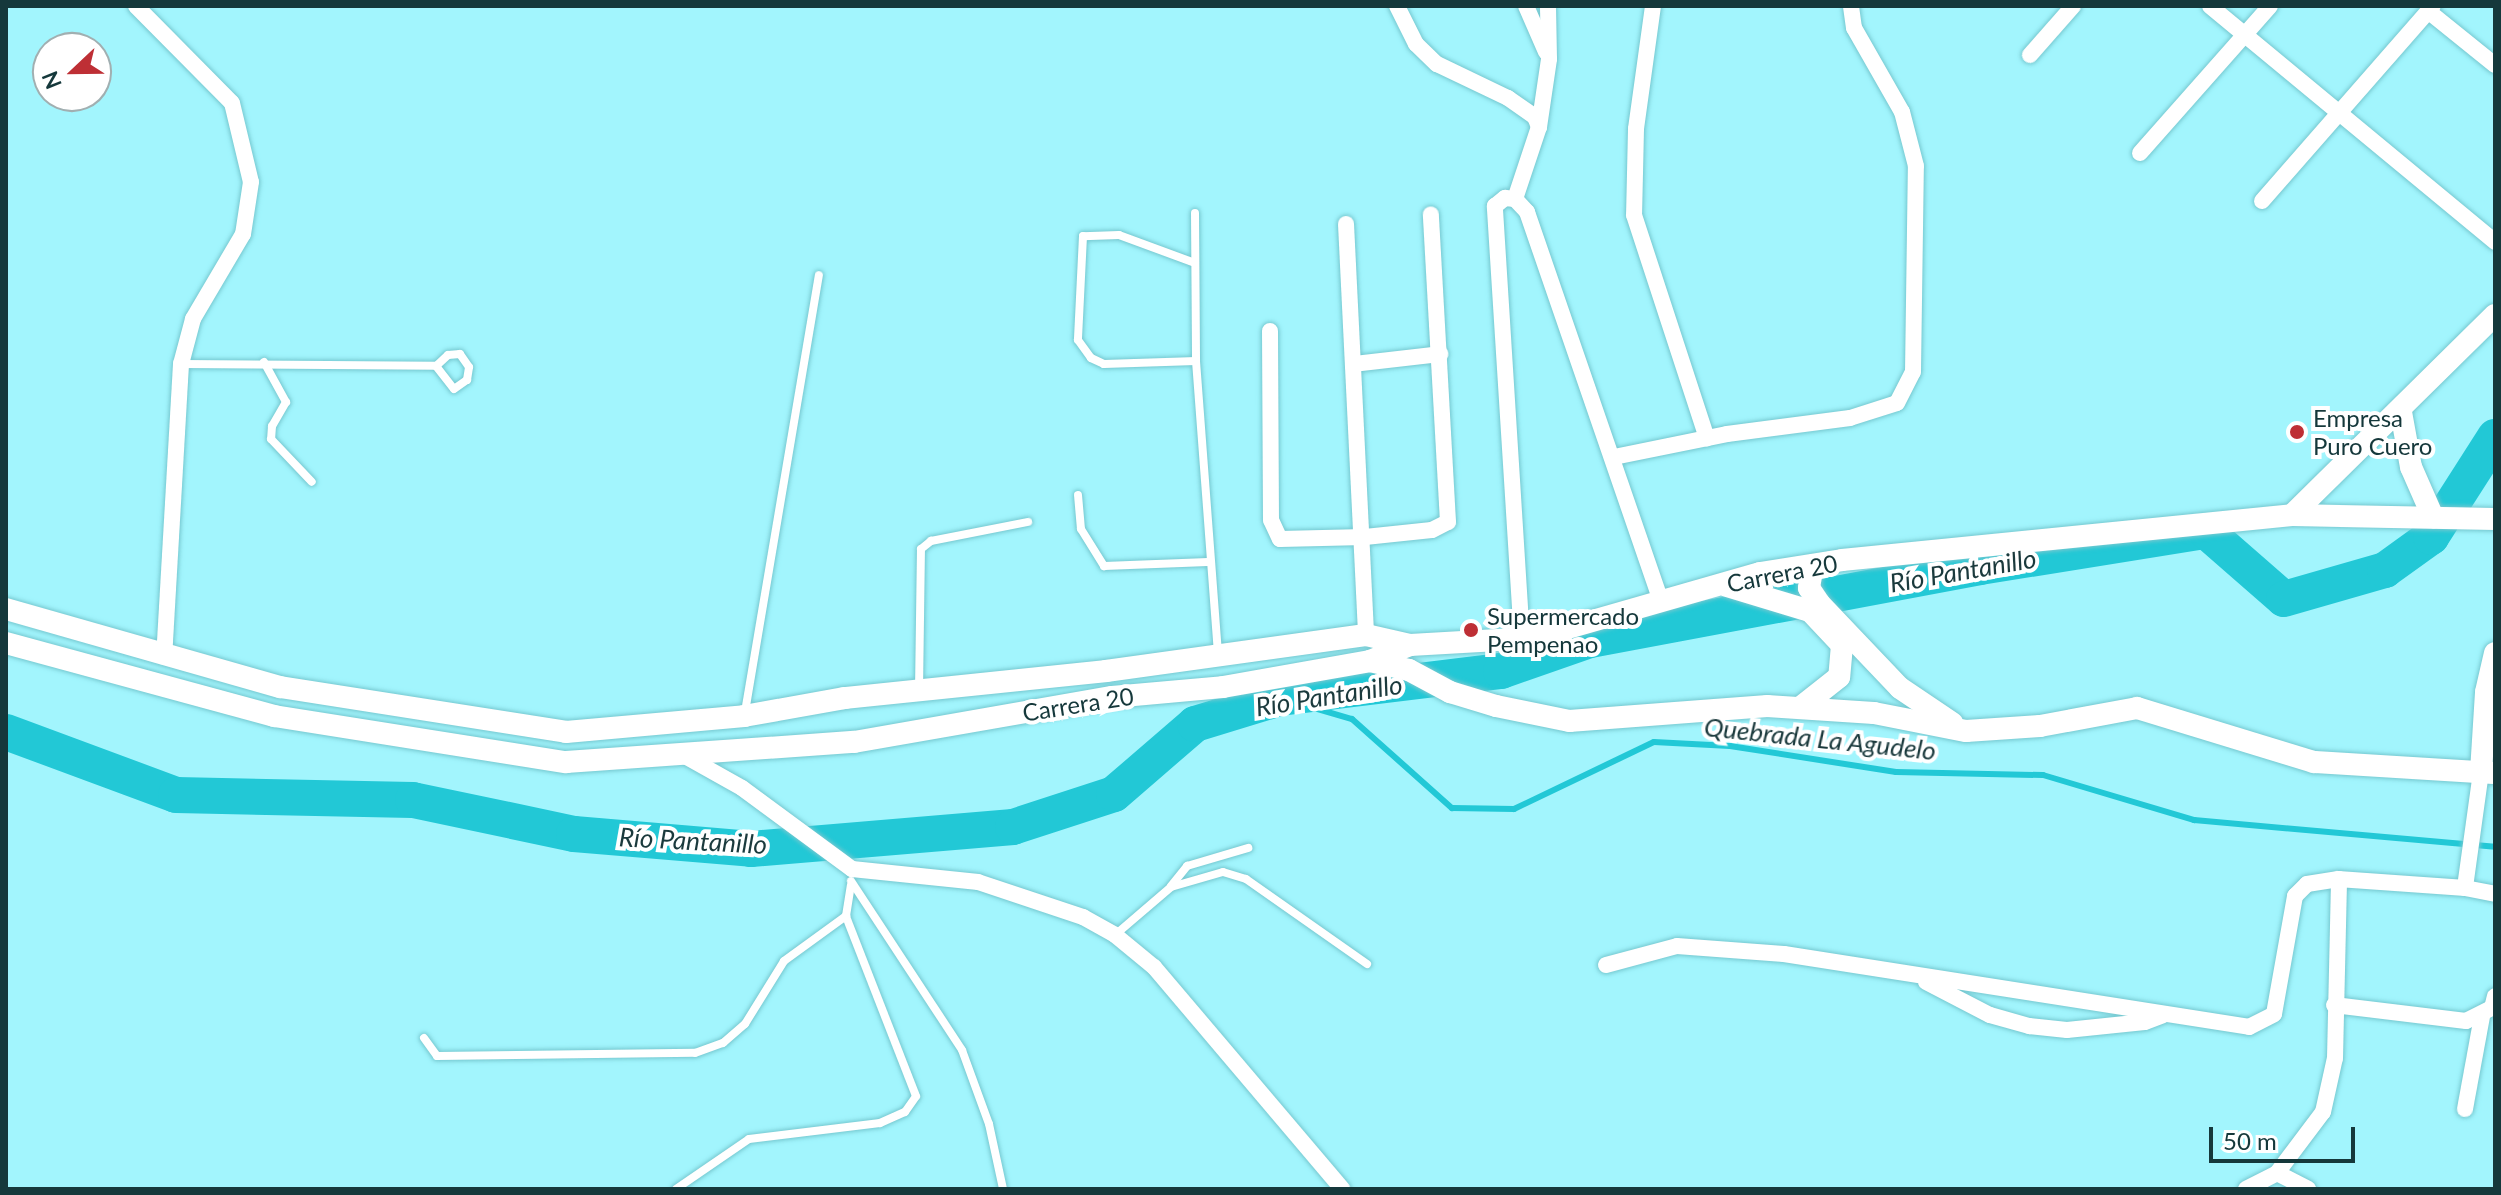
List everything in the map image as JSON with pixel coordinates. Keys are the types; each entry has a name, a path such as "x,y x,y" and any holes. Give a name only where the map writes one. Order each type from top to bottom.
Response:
{"main road":[{"path":"2292,515 2401,412 2495,315"},
{"path":"2401,412 2411,467 2437,518"},
{"name":"Carrera 20","path":"6,609 164,657 280,687 566,732 744,716 1366,635 1410,645 1522,639 1718,585 1813,565 2292,515 2495,519"},
{"path":"1800,603 1809,588 1813,565"},
{"path":"1718,585 1800,603 1828,626 1842,645 1844,663 1839,677 1801,707"},
{"path":"1800,603 1900,688 1966,731"},
{"name":"Carrera 20","path":"6,643 274,716 566,762 742,754 854,742 1112,697 1223,687 1370,661 1410,645"},
{"path":"1370,661 1409,670 1450,692 1534,717 1569,721 1801,707 1874,713 1966,731 2040,726 2137,708 2314,762 2488,772 2486,692 2495,653"}],"street":[{"path":"136,6 232,103 251,182 243,234 193,319 181,364 164,657"},
{"path":"1397,6 1416,44 1437,64 1508,98 1535,117 1539,127"},
{"path":"1526,6 1549,59"},
{"path":"1515,199 1539,127 1549,59 1548,6"},
{"path":"1653,6 1636,129 1634,215 1707,438"},
{"path":"1614,457 1707,438 1850,418 1897,403 1913,372 1916,166 1902,112 1854,28 1851,6"},
{"path":"2030,55 2073,6"},
{"path":"2210,6 2495,242"},
{"path":"2140,153 2270,6"},
{"path":"2262,201 2431,8 2495,65"},
{"path":"1515,199 1527,212 1614,457 1661,601"},
{"path":"1515,199 1495,206 1522,639"},
{"path":"1270,331 1271,520 1280,539 1365,537 1432,530 1448,522 1431,214"},
{"path":"1346,224 1365,537 1366,635"},
{"path":"1354,364 1440,354"},
{"path":"685,756 742,788 848,871 978,882 1083,917 1115,935 1154,967 1342,1189"},
{"path":"2465,888 2488,772"},
{"path":"2246,1189 2277,1173 2323,1112 2335,1058 2339,879"},
{"path":"1606,965 1677,946 1784,954 2249,1027 2261,1025 2274,1014 2295,896 2307,884 2339,879 2465,888 2495,894"},
{"path":"1910,974 1990,1015 2029,1026 2067,1030 2145,1022 2165,1014"},
{"path":"2465,1109 2482,1016 2495,996"},
{"path":"2334,1005 2466,1021 2482,1016"},
{"path":"2277,1173 2308,1189"}],"lane":[{"path":"1195,213 1196,361 1208,562 1218,656"},
{"path":"1195,263 1119,235 1095,232 1083,236 1078,340 1091,358 1104,364 1196,361"},
{"path":"744,716 819,275"},
{"path":"181,364 264,362 436,366 448,355 460,354 469,367 467,380 454,389 436,366"},
{"path":"264,362 286,402 272,426 271,439 312,482"},
{"path":"1078,495 1081,529 1104,566 1208,562"},
{"path":"919,691 921,549 931,541 1028,522"},
{"path":"1115,935 1171,887 1187,866 1248,848"},
{"path":"676,1189 749,1139 880,1123 905,1112 916,1096 846,916 848,871"},
{"path":"848,871 962,1050 989,1124 1003,1189"},
{"path":"1171,887 1213,873 1246,879 1367,964"},
{"path":"424,1038 437,1056 695,1053 723,1043 745,1024 784,961 846,916"}],"waterway":[{"name":"Quebrada La Agudelo","path":"6,732 176,795 413,800 574,834 751,849 1013,827 1114,794 1195,724 1280,698 1501,671 1590,640 1980,567 2206,531 2284,599 2385,570 2431,537 2495,437"},
{"name":"Quebrada La Agudelo","path":"1280,698 1352,719 1452,808 1514,809 1654,742 1730,746 1896,772 2043,775 2194,820 2495,847"}],"place":[{"name":"Empresa Puro Cuero","path":"2297,432"},
{"name":"Supermercado Pempenao","path":"1471,630"}],"water label":[{"name":"Río Pantanillo","path":"1963,571"},
{"name":"Río Pantanillo","path":"1329,696"},
{"name":"Río Pantanillo","path":"693,841"}]}
